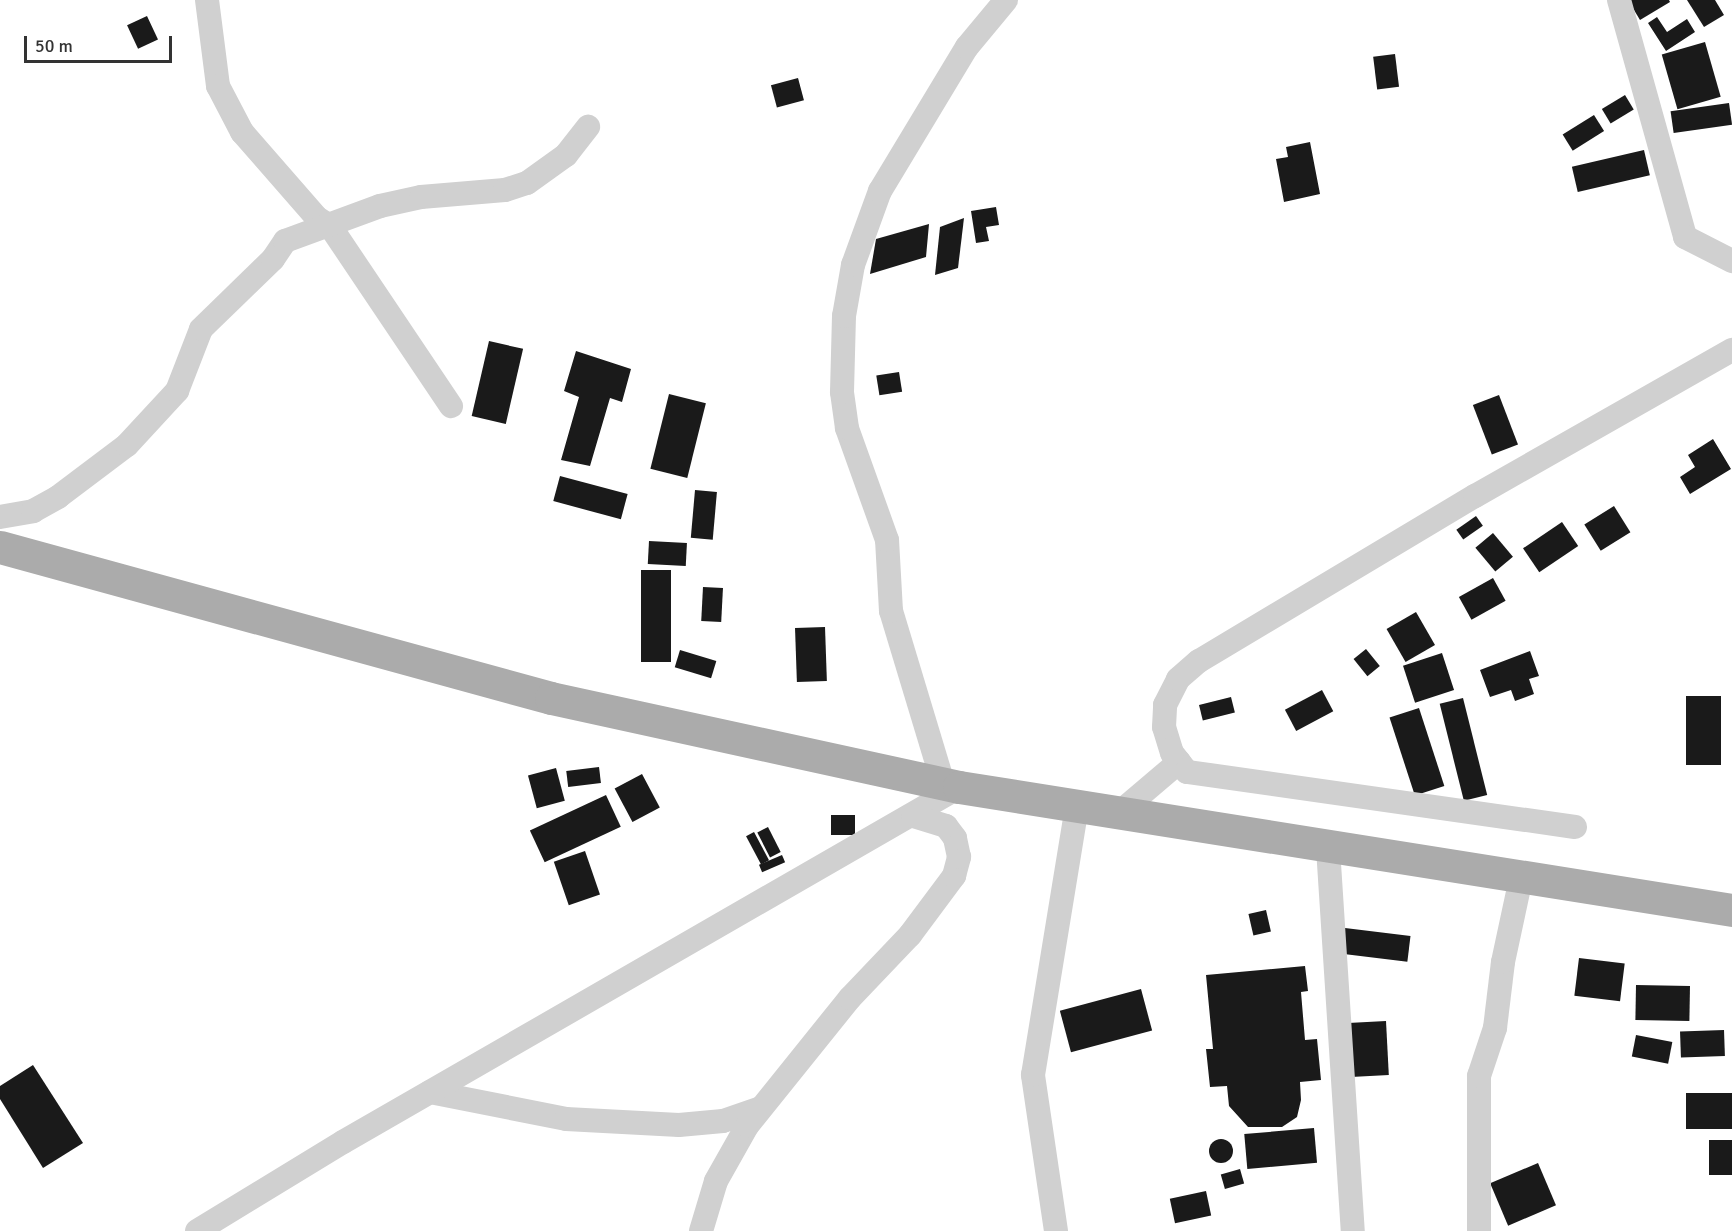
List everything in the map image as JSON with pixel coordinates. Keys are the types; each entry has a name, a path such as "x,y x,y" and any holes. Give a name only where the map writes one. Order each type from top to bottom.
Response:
{"main road":[{"path":"0,547 551,698 951,785 1328,848 1732,910"}],"street":[{"path":"207,0 218,86 242,132 317,218 330,226 451,406"},
{"path":"197,1231 430,1092 913,816 951,785 891,611 887,540 848,428 842,392 844,316 853,265 880,191 967,47 1006,0"},
{"path":"1618,0 1685,237 1732,261"},
{"path":"0,517 33,511 58,497 127,445 177,391 201,329 273,259 285,241 311,229 330,226 391,204 505,190 527,183 566,155 588,127"},
{"path":"1575,827 1203,777 1187,772 1179,762 1164,727 1165,705 1179,679 1199,661 1475,496 1732,350"},
{"path":"1119,813 1179,762"},
{"path":"1056,1231 1033,1075 1077,807"},
{"path":"701,1231 716,1182 747,1126 850,998 916,928 954,876 959,857 955,838 946,826 913,816"},
{"path":"1328,848 1353,1231"},
{"path":"1479,1231 1479,1076 1495,1028 1503,962 1521,878"},
{"path":"430,1092 566,1119 679,1125 723,1121 763,1107"}],"building":[{"path":"1628,0 1669,0 1670,2 1640,20"},
{"path":"1687,0 1715,0 1724,15 1704,27"},
{"path":"147,16 158,40 138,49 127,25"},
{"path":"1657,17 1667,32 1687,19 1695,32 1666,51 1648,23"},
{"path":"1705,42 1721,97 1677,109 1662,54"},
{"path":"1395,54 1399,87 1377,89 1373,57"},
{"path":"798,78 804,100 777,107 771,85"},
{"path":"1625,95 1634,110 1611,123 1602,109"},
{"path":"1729,103 1732,125 1674,133 1671,111"},
{"path":"1594,115 1604,131 1573,151 1563,135"},
{"path":"1310,142 1320,194 1284,202 1276,159 1288,157 1286,147"},
{"path":"1644,150 1650,175 1578,192 1572,167"},
{"path":"996,207 999,225 986,227 989,241 976,243 971,211"},
{"path":"964,218 958,268 935,275 940,227"},
{"path":"929,224 926,257 870,274 876,239"},
{"path":"489,341 523,349 506,424 472,416"},
{"path":"576,351 631,369 622,402 610,398 590,466 561,460 579,397 564,391"},
{"path":"899,372 902,392 879,395 876,376"},
{"path":"669,394 706,403 687,478 650,469"},
{"path":"1499,395 1518,444 1492,455 1473,405"},
{"path":"1713,439 1731,469 1690,494 1680,477 1695,467 1688,455"},
{"path":"560,476 628,494 621,519 553,501"},
{"path":"695,490 717,492 713,540 691,538"},
{"path":"1614,506 1630,532 1601,551 1584,525"},
{"path":"1476,516 1483,526 1463,540 1456,530"},
{"path":"1562,522 1578,546 1539,572 1523,548"},
{"path":"1493,533 1513,557 1495,572 1475,548"},
{"path":"649,541 687,543 686,566 648,564"},
{"path":"641,570 671,570 671,662 641,662"},
{"path":"1493,578 1506,601 1471,620 1459,597"},
{"path":"703,587 723,588 721,622 701,621"},
{"path":"1416,612 1435,645 1406,662 1387,629"},
{"path":"825,627 827,681 797,682 795,628"},
{"path":"1366,649 1380,666 1367,676 1354,659"},
{"path":"680,650 716,661 711,678 675,667"},
{"path":"1530,651 1539,676 1529,679 1534,694 1515,701 1511,690 1490,697 1480,670"},
{"path":"1442,653 1454,690 1415,703 1403,666"},
{"path":"1322,690 1333,711 1296,731 1285,710"},
{"path":"1686,696 1721,696 1721,765 1686,765"},
{"path":"1231,697 1235,713 1203,721 1199,705"},
{"path":"1463,698 1487,795 1464,801 1440,704"},
{"path":"1419,708 1444,786 1415,796 1390,718"},
{"path":"599,767 601,783 568,787 566,771"},
{"path":"556,768 565,801 537,808 528,776"},
{"path":"642,774 660,808 632,822 615,789"},
{"path":"606,795 621,827 545,862 530,830"},
{"path":"831,815 855,815 855,835 831,835"},
{"path":"768,827 781,852 770,857 757,832"},
{"path":"754,832 769,860 761,864 746,836"},
{"path":"585,851 600,894 569,905 554,862"},
{"path":"782,855 785,862 762,872 759,865"},
{"path":"1266,910 1271,931 1253,935 1248,914"},
{"path":"1345,928 1411,936 1407,962 1342,954"},
{"path":"1579,958 1625,964 1620,1001 1574,996"},
{"path":"1305,966 1308,991 1301,992 1305,1040 1317,1039 1321,1080 1300,1082 1301,1100 1297,1117 1282,1127 1248,1127 1229,1106 1227,1086 1210,1087 1206,1049 1213,1049 1206,975"},
{"path":"1636,985 1690,986 1689,1021 1635,1020"},
{"path":"1141,989 1152,1031 1071,1052 1060,1011"},
{"path":"1386,1021 1389,1075 1351,1077 1348,1023"},
{"path":"1724,1030 1725,1056 1681,1058 1680,1032"},
{"path":"1636,1035 1672,1042 1668,1064 1632,1057"},
{"path":"33,1065 83,1143 43,1168 0,1099 0,1086"},
{"path":"1686,1093 1732,1093 1732,1129 1686,1129"},
{"path":"1314,1128 1317,1163 1247,1169 1244,1134"},
{"path":"1221,1139 1230,1142 1233,1151 1230,1160 1221,1163 1212,1160 1209,1151 1212,1142"},
{"path":"1709,1140 1732,1140 1732,1175 1709,1175"},
{"path":"1538,1163 1556,1205 1508,1226 1490,1183"},
{"path":"1240,1169 1244,1183 1225,1189 1221,1175"},
{"path":"1206,1191 1211,1215 1175,1223 1170,1199"}]}
